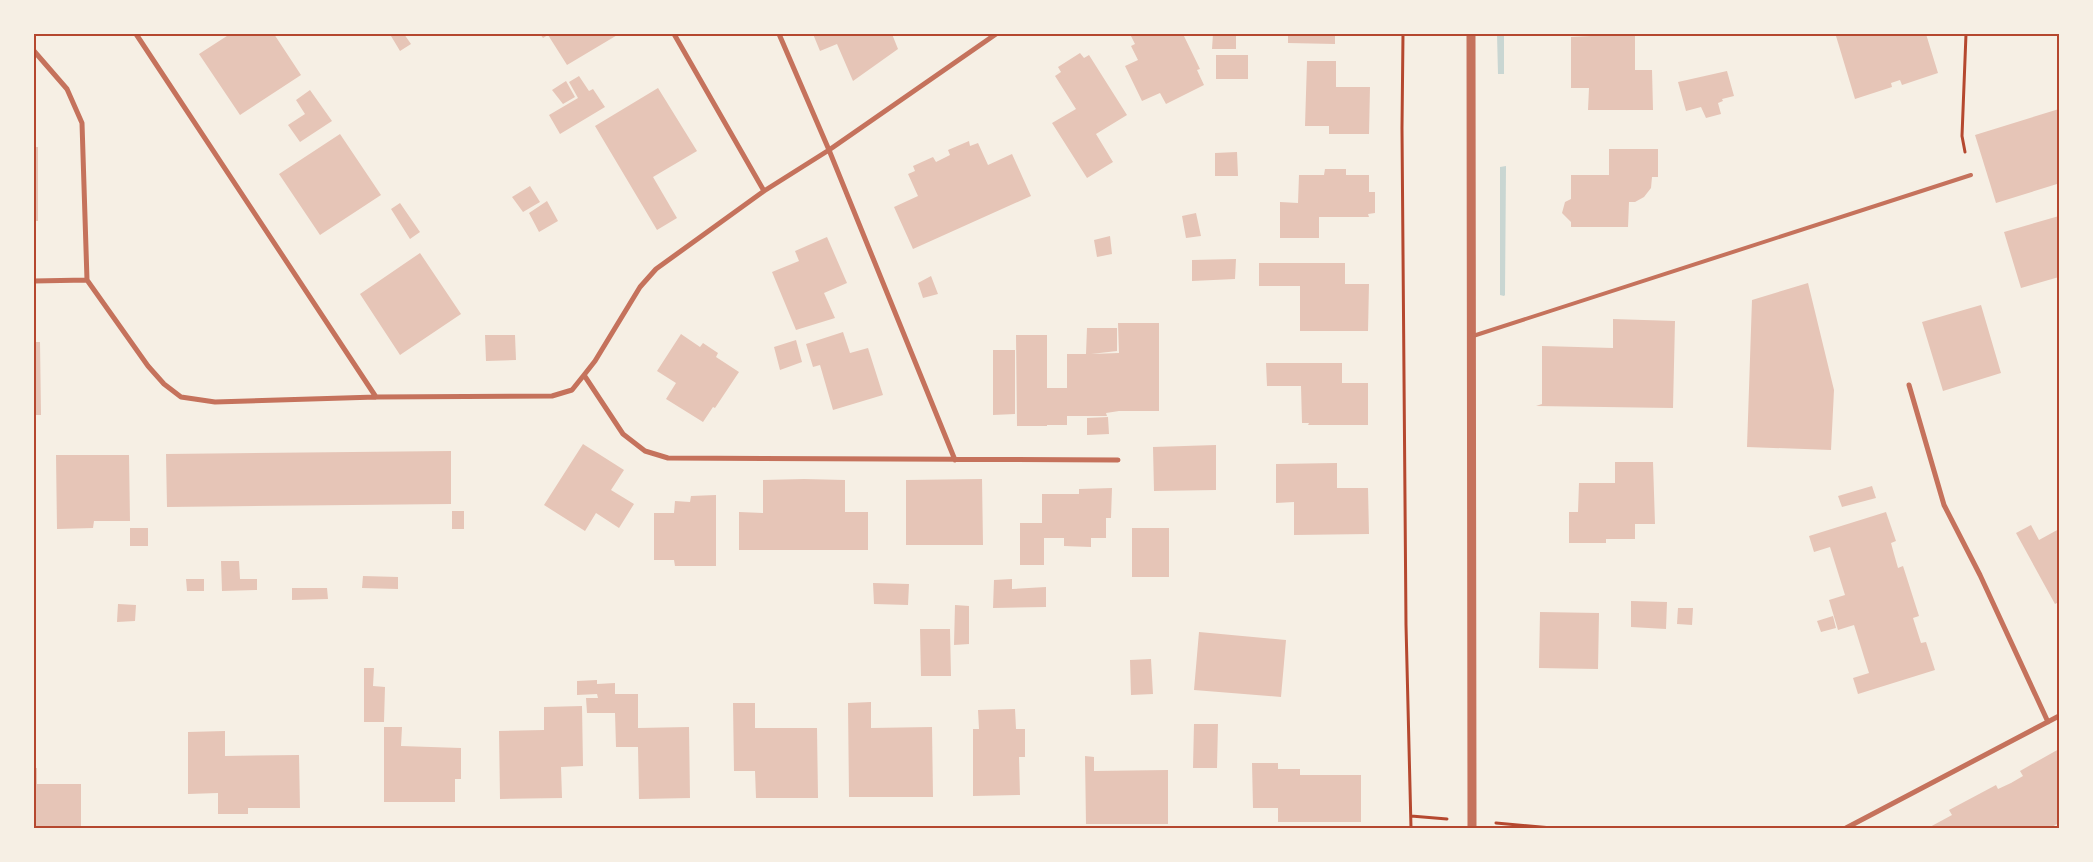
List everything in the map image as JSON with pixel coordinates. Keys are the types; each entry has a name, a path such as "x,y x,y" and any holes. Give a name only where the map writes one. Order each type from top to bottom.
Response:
{"street":[{"path":"136,34 376,397"},
{"path":"674,34 764,191"},
{"path":"779,34 830,150 955,460"},
{"path":"34,51 67,89 82,123 87,280 148,366 164,384 181,397 215,402 376,397 552,396 572,390 595,361 640,287 656,269 764,191 830,150 996,34"},
{"path":"1471,34 1472,825"},
{"path":"34,281 87,280"},
{"path":"584,375 623,434 645,451 668,458 1118,460"},
{"path":"1909,385 1944,505 1980,575 2048,722"},
{"path":"1846,828 2059,716"}],"lane":[{"path":"1471,336 1971,175"}],"path":[{"path":"1403,34 1403,313 1411,828"},
{"path":"1966,34 1962,136 1971,175"},
{"path":"1410,816 1472,825 1552,828"}],"shaded area":[{"path":"1497,34 1504,34 1504,74 1498,74"},
{"path":"1506,166 1504,296 1500,295 1500,167"}],"building":[{"path":"230,34 274,34 301,75 240,115 199,54"},
{"path":"394,34 404,34 411,44 400,51 391,36"},
{"path":"540,34 619,34 567,65 548,35 543,38"},
{"path":"813,34 892,34 898,49 853,81 837,44 820,51"},
{"path":"1130,34 1183,34 1200,69 1197,70 1204,85 1166,104 1160,93 1142,101 1125,66 1138,60 1131,46 1135,44"},
{"path":"1213,34 1236,34 1236,49 1212,49"},
{"path":"1288,34 1335,34 1335,44 1288,43"},
{"path":"1591,34 1635,36 1635,70 1652,70 1653,110 1588,110 1589,88 1571,88 1571,37 1591,36"},
{"path":"1840,34 1926,34 1938,73 1902,85 1900,80 1891,83 1892,87 1855,99 1836,36"},
{"path":"1080,53 1084,58 1089,55 1127,115 1096,134 1113,162 1087,178 1052,123 1076,109 1055,76 1061,72 1058,67"},
{"path":"1216,55 1248,55 1248,79 1216,79"},
{"path":"1307,61 1336,61 1336,87 1370,87 1369,134 1329,134 1329,126 1305,126"},
{"path":"1727,71 1734,96 1722,99 1723,101 1718,103 1721,114 1706,118 1701,107 1686,111 1678,82"},
{"path":"579,76 589,91 593,89 605,107 560,134 549,115 578,98 569,82"},
{"path":"566,81 575,97 563,104 552,90"},
{"path":"658,88 697,151 653,177 677,218 657,230 595,126"},
{"path":"310,90 332,121 300,142 288,125 305,114 296,100"},
{"path":"2059,109 2059,189 2057,184 1996,203 1975,135"},
{"path":"340,134 381,195 320,235 279,174"},
{"path":"969,141 970,146 978,143 988,165 1012,154 1031,196 913,249 894,207 918,196 908,174 915,171 913,166 933,157 936,162 950,155 948,150"},
{"path":"34,147 38,147 38,221 34,221"},
{"path":"1609,149 1658,149 1658,177 1652,177 1651,188 1644,197 1635,202 1629,202 1628,227 1571,227 1571,222 1562,213 1565,202 1571,199 1571,175 1609,175"},
{"path":"1237,152 1238,176 1215,176 1215,153"},
{"path":"1325,169 1346,169 1346,175 1369,175 1369,192 1375,192 1375,213 1368,214 1369,217 1319,217 1319,238 1280,238 1280,202 1298,203 1299,175 1324,175"},
{"path":"530,186 540,202 523,212 512,197"},
{"path":"547,201 558,221 539,232 529,213"},
{"path":"400,203 420,232 410,239 391,209"},
{"path":"1196,213 1201,236 1186,238 1182,216"},
{"path":"2059,216 2059,277 2021,288 2004,232"},
{"path":"1110,236 1112,254 1097,257 1094,240"},
{"path":"827,237 847,283 824,293 835,318 796,330 772,272 799,261 795,251"},
{"path":"420,253 461,314 400,355 360,294"},
{"path":"1236,259 1235,279 1192,281 1192,260"},
{"path":"1259,263 1345,263 1345,284 1369,284 1368,331 1300,331 1300,286 1259,286"},
{"path":"931,276 938,294 923,298 918,283"},
{"path":"1808,283 1834,390 1831,450 1747,447 1752,300"},
{"path":"1981,305 2001,373 1943,391 1922,322"},
{"path":"1613,319 1675,321 1673,408 1536,406 1542,404 1542,346 1613,348"},
{"path":"1118,323 1159,323 1159,411 1119,411 1106,413 1107,416 1067,416 1067,425 1017,426 1016,335 1047,335 1047,388 1067,388 1067,354 1086,354 1087,328 1117,328 1117,351 1091,354 1119,353"},
{"path":"843,332 850,353 868,348 883,395 833,410 820,365 813,367 806,344"},
{"path":"681,334 700,347 703,343 718,353 716,357 739,372 715,408 713,407 703,422 666,399 676,383 657,371"},
{"path":"485,335 515,335 516,360 486,361"},
{"path":"796,340 802,362 780,370 774,347"},
{"path":"34,342 40,342 41,415 34,415"},
{"path":"993,350 1015,350 1015,414 993,415"},
{"path":"1266,363 1342,363 1342,383 1368,383 1368,425 1308,425 1309,423 1302,423 1301,386 1267,386"},
{"path":"1108,417 1109,434 1087,435 1087,418"},
{"path":"583,444 624,470 611,490 634,504 619,528 596,513 585,531 544,505"},
{"path":"1216,445 1216,490 1154,491 1153,447"},
{"path":"451,451 451,504 167,507 166,454"},
{"path":"56,455 129,455 130,521 94,521 93,528 57,529"},
{"path":"1615,462 1653,462 1655,524 1635,524 1635,539 1606,539 1606,543 1569,543 1569,512 1578,512 1579,483 1615,483"},
{"path":"1337,463 1337,488 1368,488 1369,534 1294,535 1294,502 1276,503 1276,464"},
{"path":"982,479 983,545 906,545 906,480"},
{"path":"763,480 845,480 845,512 868,512 868,550 739,550 739,512 763,513"},
{"path":"1872,486 1876,498 1842,507 1838,496"},
{"path":"1112,488 1111,518 1106,518 1106,538 1091,538 1091,547 1064,546 1064,538 1044,538 1044,565 1020,565 1020,523 1042,523 1042,494 1079,494 1079,489"},
{"path":"716,495 716,566 675,566 674,560 654,560 654,513 674,513 675,501 690,502 691,496"},
{"path":"452,511 464,511 464,529 452,529"},
{"path":"1886,512 1896,541 1891,543 1898,568 1903,566 1919,616 1913,618 1921,643 1926,642 1935,670 1858,694 1853,678 1869,673 1854,625 1838,630 1829,600 1845,595 1830,547 1814,552 1809,536"},
{"path":"2031,525 2039,540 2059,529 2059,602 2055,604 2016,533"},
{"path":"130,528 148,528 148,546 130,546"},
{"path":"1132,528 1169,528 1169,577 1132,577"},
{"path":"221,561 239,561 240,579 257,579 257,590 222,591"},
{"path":"363,576 398,577 398,589 362,588"},
{"path":"186,579 204,579 204,591 187,591"},
{"path":"1012,579 1012,589 1046,587 1046,607 993,608 994,580"},
{"path":"873,583 909,584 908,605 874,604"},
{"path":"292,588 327,588 328,599 292,600"},
{"path":"1631,601 1667,602 1666,629 1631,627"},
{"path":"118,604 136,605 135,621 117,622"},
{"path":"955,605 969,606 969,644 954,645"},
{"path":"1678,608 1693,608 1692,625 1677,624"},
{"path":"1540,612 1599,613 1598,669 1539,668"},
{"path":"1833,616 1836,628 1821,632 1817,621"},
{"path":"920,629 950,629 951,676 921,676"},
{"path":"1199,632 1286,640 1281,697 1194,690"},
{"path":"1151,659 1153,694 1131,695 1130,660"},
{"path":"364,668 374,668 373,686 385,687 384,722 364,722"},
{"path":"597,680 597,684 615,683 615,694 638,694 638,728 689,727 690,798 639,799 638,747 616,747 615,713 587,713 586,698 598,698 597,694 577,695 577,681"},
{"path":"871,702 871,728 932,727 933,797 849,797 848,703"},
{"path":"733,703 755,703 755,728 817,728 818,798 756,798 755,771 734,771"},
{"path":"582,706 583,766 561,767 562,798 500,799 499,731 544,730 544,707"},
{"path":"1015,709 1016,729 1025,729 1025,757 1019,757 1020,795 973,796 973,729 979,729 978,710"},
{"path":"1194,724 1218,724 1217,768 1193,768"},
{"path":"384,727 402,727 401,746 461,748 461,779 455,779 455,802 384,802"},
{"path":"225,731 225,756 299,755 300,808 248,808 248,814 218,814 218,793 188,794 188,732"},
{"path":"2059,749 2059,823 2050,828 1928,828 1952,815 1949,810 1996,785 1998,789 2011,783 2023,776 2020,771"},
{"path":"1085,756 1094,757 1094,771 1168,770 1168,824 1086,824"},
{"path":"1252,763 1278,763 1278,769 1300,769 1300,775 1361,775 1361,822 1278,822 1278,808 1253,808"},
{"path":"34,768 37,768 37,784 81,784 81,828 34,828"}]}
